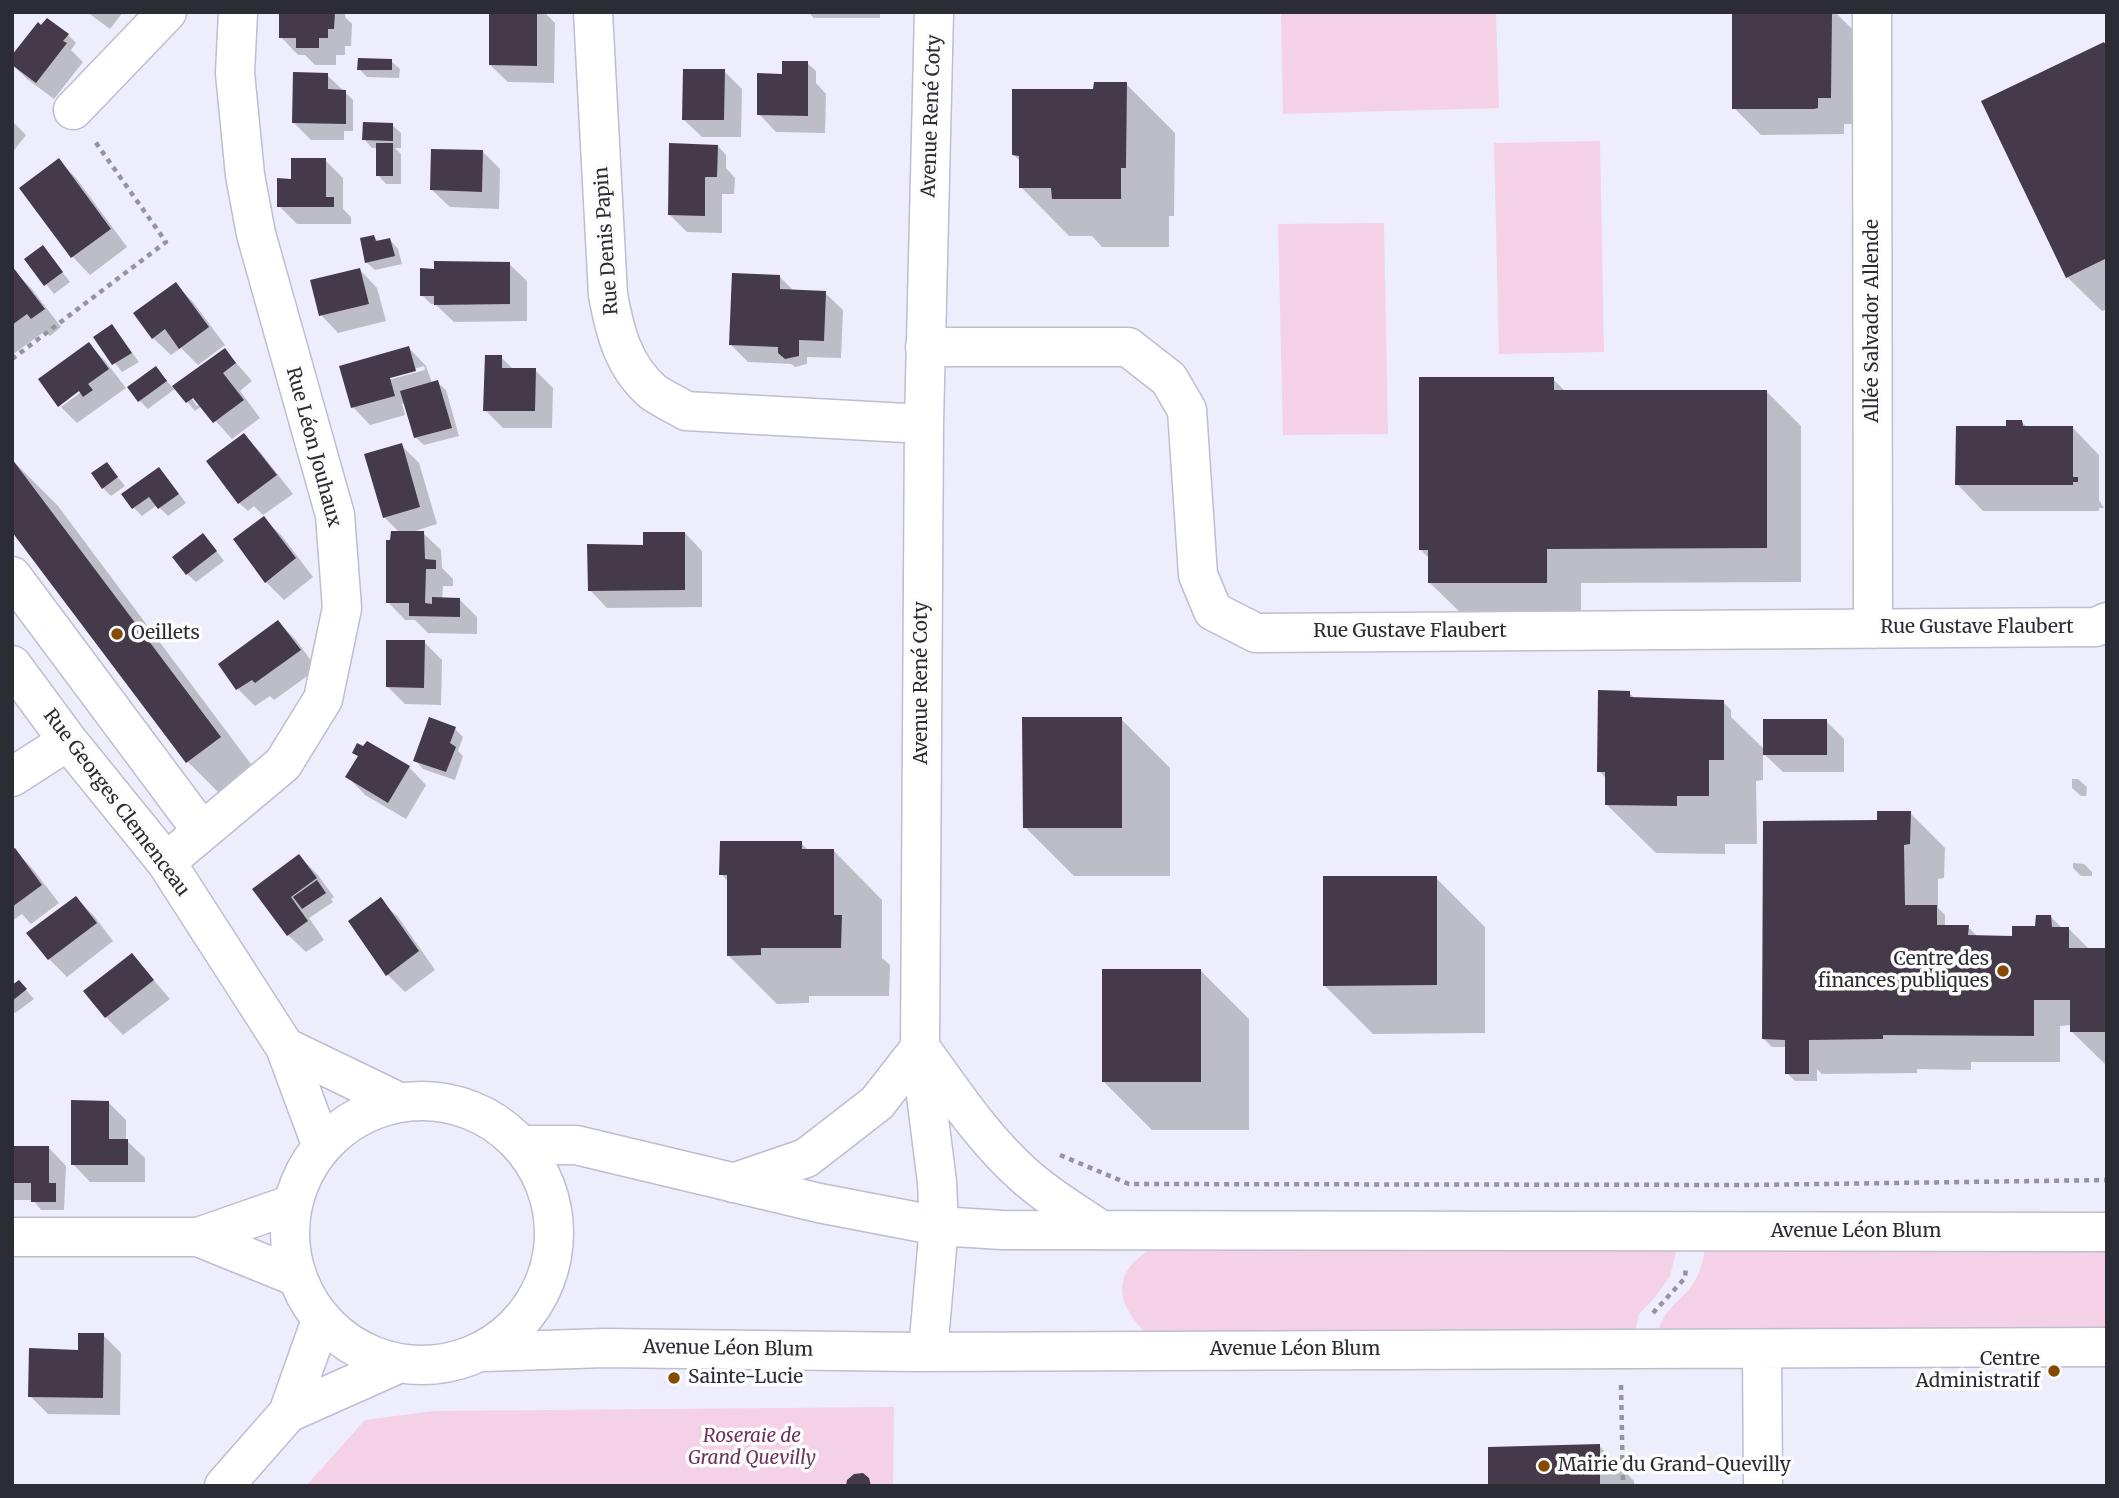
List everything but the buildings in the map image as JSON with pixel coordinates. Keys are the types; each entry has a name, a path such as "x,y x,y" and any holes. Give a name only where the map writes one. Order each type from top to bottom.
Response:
{"street":[{"path":"73,110 167,12"},
{"name":"Rue Léon Jouhaux","path":"166,862 283,764 323,699 342,608 335,515 256,234 244,175 235,73 238,12"},
{"name":"Rue Denis Papin","path":"593,12 608,295 615,336 632,368 654,392 686,411 924,424"},
{"name":"Avenue René Coty","path":"928,1352 939,1226 937,1182 920,1048 925,347 934,12"},
{"name":"Allée Salvador Allende","path":"1872,12 1874,629"},
{"name":"Rue Gustave Flaubert","path":"925,347 1128,347 1169,379 1187,410 1198,575 1213,611 1256,633 2096,627 2107,622"},
{"path":"12,576 202,831"},
{"name":"Rue Georges Clemenceau","path":"12,666 68,741 166,862 285,1047 322,1147"},
{"path":"12,777 68,741"},
{"path":"285,1047 399,1102"},
{"path":"733,1184 807,1158 877,1103 920,1048 979,1128 1020,1171 1101,1230"},
{"path":"433,1100 466,1107 496,1123 522,1145 544,1179 554,1217 553,1258 540,1296 516,1328 483,1352 442,1365 398,1364 377,1359 356,1349 337,1336 321,1320 303,1294 292,1264 288,1231 294,1194 310,1161 335,1132 366,1112 399,1102 433,1100"},
{"name":"Avenue Léon Blum","path":"522,1145 576,1145 819,1203 939,1226 1002,1230 2107,1232"},
{"path":"12,1237 198,1237 293,1204"},
{"path":"198,1237 297,1277"},
{"path":"224,1486 288,1413 321,1320"},
{"name":"Avenue Léon Blum","path":"483,1352 604,1348 928,1352 2107,1347"},
{"path":"1762,1349 1763,1486"},
{"path":"288,1413 398,1364"}],"path":[{"path":"12,359 166,242 73,110"},
{"path":"1020,1171 1050,1151 1129,1184 1749,1185 2107,1180"},
{"path":"1647,1349 1649,1317 1685,1278 1688,1231"},
{"path":"1621,1384 1623,1486"}],"green space":[{"path":"1281,12 1496,12 1499,108 1283,114"},
{"path":"1600,141 1604,352 1499,354 1494,143"},
{"path":"1384,223 1388,434 1283,435 1278,224"},
{"path":"2107,1248 2107,1326 2077,1335 1658,1333 1667,1312 1694,1283 1705,1249"},
{"path":"1151,1249 1677,1249 1670,1276 1639,1314 1634,1335 1149,1336 1130,1313 1122,1291 1128,1269"},
{"name":"Roseraie de Grand Quevilly","path":"894,1407 893,1486 306,1486 365,1420 434,1411"}],"place":[{"name":"Oeillets","path":"117,634"},
{"name":"Centre des finances publiques","path":"2003,971"},
{"name":"Centre Administratif","path":"2054,1371"},
{"name":"Sainte-Lucie","path":"674,1378"},
{"name":"Mairie du Grand-Quevilly","path":"1544,1466"}]}
